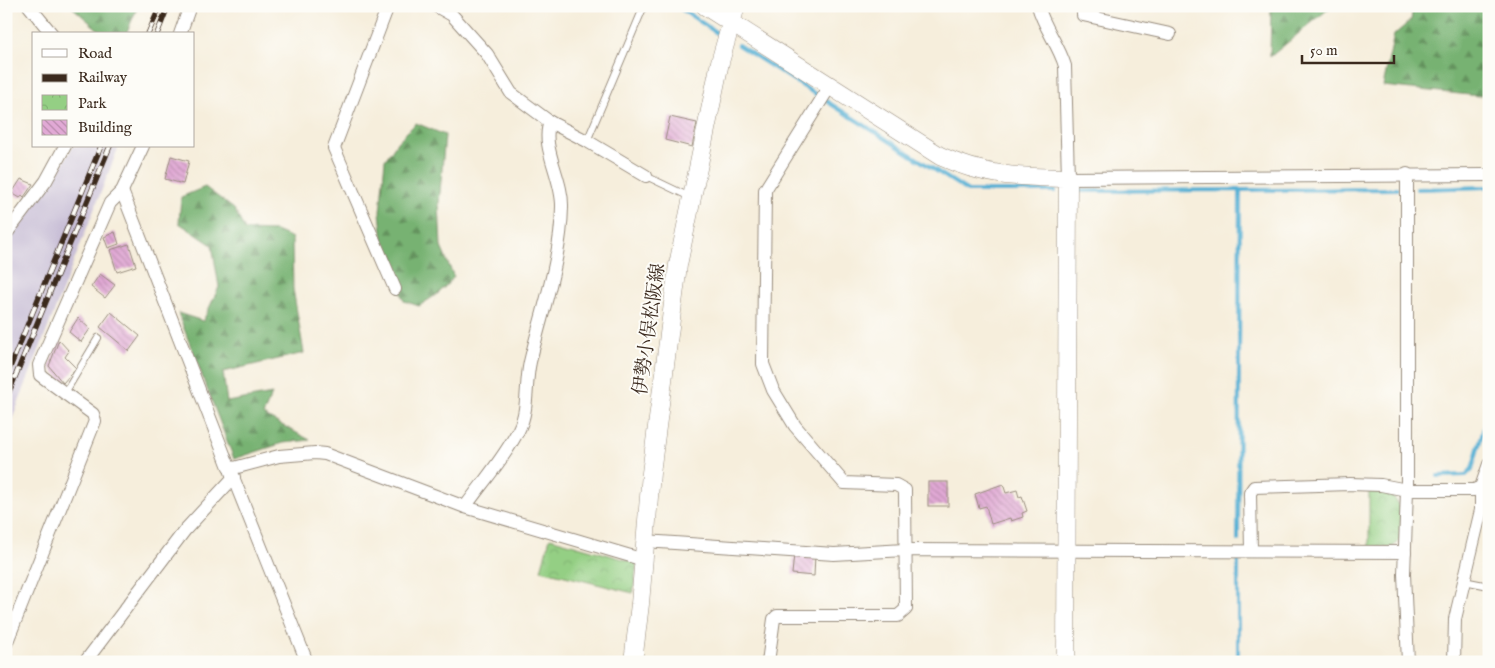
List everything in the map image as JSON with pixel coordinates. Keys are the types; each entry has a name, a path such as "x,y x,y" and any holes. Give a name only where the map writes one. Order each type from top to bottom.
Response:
{"street":[{"path":"29,6 50,32"},
{"path":"181,32 190,6"},
{"path":"388,6 334,148 395,289"},
{"path":"436,6 452,15 487,54 511,93 550,122 587,141 646,176"},
{"path":"705,6 733,14 828,89 940,156 957,164 992,174 1068,178 1407,174 1489,175"},
{"path":"1038,6 1052,40 1062,55 1065,66 1068,178 1066,662"},
{"path":"1083,6 1083,15 1170,34"},
{"name":"伊勢小俣松阪線","path":"633,662 651,473 678,265 720,62 733,14"},
{"path":"768,662 774,619 777,616 898,616 903,614 906,609 905,490 896,485 844,482 794,426 773,390 762,364 765,190 828,89"},
{"path":"465,507 510,445 520,428 524,411 530,364 550,290 562,225 563,198 559,177 547,143 546,132 550,122"},
{"path":"6,234 46,182 64,148"},
{"path":"6,644 95,421 93,414 40,375 39,365 110,202 122,192 142,148"},
{"path":"1407,174 1407,490 1405,552 1408,662"},
{"path":"122,192 307,662"},
{"path":"85,662 231,472 239,467 294,454 325,454 465,507 644,560"},
{"path":"1454,662 1455,619 1481,510 1481,487 1489,464"},
{"path":"1251,551 1250,493 1254,487 1350,484 1381,485 1407,490 1460,491 1481,487"},
{"path":"646,541 834,554 905,550 1405,552"}],"lane":[{"path":"587,141 644,6"},
{"path":"646,176 693,198"},
{"path":"65,393 98,338"},
{"path":"1464,581 1489,586"}],"shaded area":[{"path":"72,148 118,148 6,435 6,240 54,180"}],"green space":[{"path":"71,6 138,6 127,32 101,32"},
{"path":"1271,6 1332,6 1270,57"},
{"path":"1413,6 1489,6 1489,91 1479,96 1383,86 1394,35 1411,20"},
{"path":"416,123 445,135 439,204 441,247 454,277 439,293 419,306 404,301 384,253 380,212 385,160 398,141"},
{"path":"205,187 234,209 245,230 276,231 292,238 293,289 304,353 223,372 227,402 272,394 263,415 310,440 283,443 234,459 178,313 203,321 219,287 212,245 179,223 181,197"},
{"path":"1369,490 1389,494 1398,504 1400,511 1400,539 1392,548 1369,548"},
{"path":"550,538 637,563 633,593 541,570"}],"building":[{"path":"670,117 697,123 692,147 665,140"},
{"path":"171,156 189,161 183,184 165,179"},
{"path":"21,179 33,184 24,197 22,195 20,198 12,193"},
{"path":"115,232 119,244 108,248 104,237"},
{"path":"129,244 136,266 117,272 110,250"},
{"path":"100,274 115,285 105,298 91,287"},
{"path":"111,312 140,336 129,351 100,327"},
{"path":"78,318 90,329 81,342 69,332"},
{"path":"59,340 69,351 65,357 76,368 63,383 49,366"},
{"path":"928,482 948,482 948,506 928,506"},
{"path":"1003,484 1006,493 1017,490 1019,497 1022,496 1027,511 1022,513 1023,517 1011,521 1010,518 991,524 986,506 979,508 975,494"},
{"path":"794,554 815,555 814,576 792,574"}],"waterway":[{"path":"677,6 717,33"},
{"path":"738,45 968,191 1055,191"},
{"path":"1417,189 1489,187"},
{"path":"1240,190 1397,189"},
{"path":"1080,191 1240,190 1238,540"},
{"path":"1438,476 1466,475 1472,469 1489,410"},
{"path":"1238,561 1238,662"}],"railway":[{"path":"149,32 160,6"},
{"path":"158,32 168,6"},
{"path":"6,377 100,148"},
{"path":"6,399 109,148"}]}
